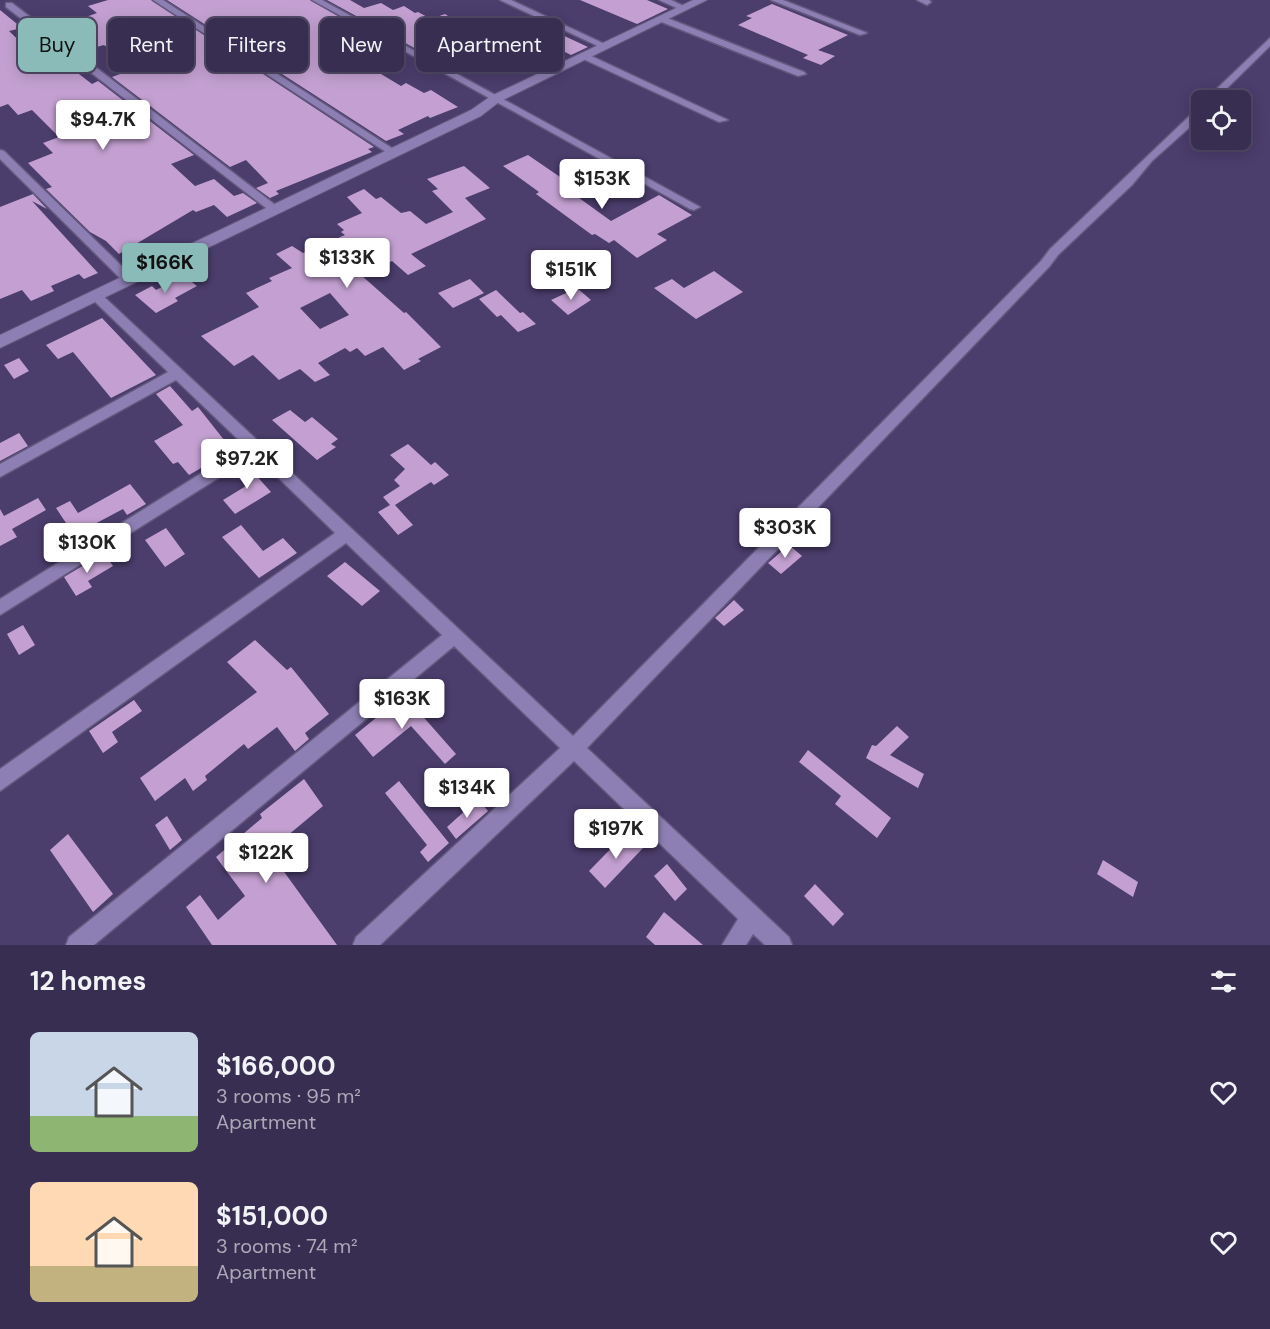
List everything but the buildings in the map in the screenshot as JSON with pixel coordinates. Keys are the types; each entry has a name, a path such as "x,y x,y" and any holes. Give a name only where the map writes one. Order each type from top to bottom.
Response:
{"street":[{"path":"158,0 393,152"},
{"path":"316,0 694,207"},
{"path":"504,0 605,46"},
{"path":"663,0 684,8"},
{"path":"0,342 476,113 495,99 702,0"},
{"path":"775,0 863,33"},
{"path":"9,5 274,209"},
{"path":"662,19 801,74"},
{"path":"1220,90 1270,41"},
{"path":"584,56 723,120"},
{"path":"364,945 574,748 1045,264 1054,252 1128,183 1148,159 1191,121"},
{"path":"0,153 129,280"},
{"path":"96,296 782,945"},
{"path":"0,471 177,373"},
{"path":"0,608 256,447"},
{"path":"0,782 347,533"},
{"path":"77,945 454,635"},
{"path":"733,945 752,917"}]}
